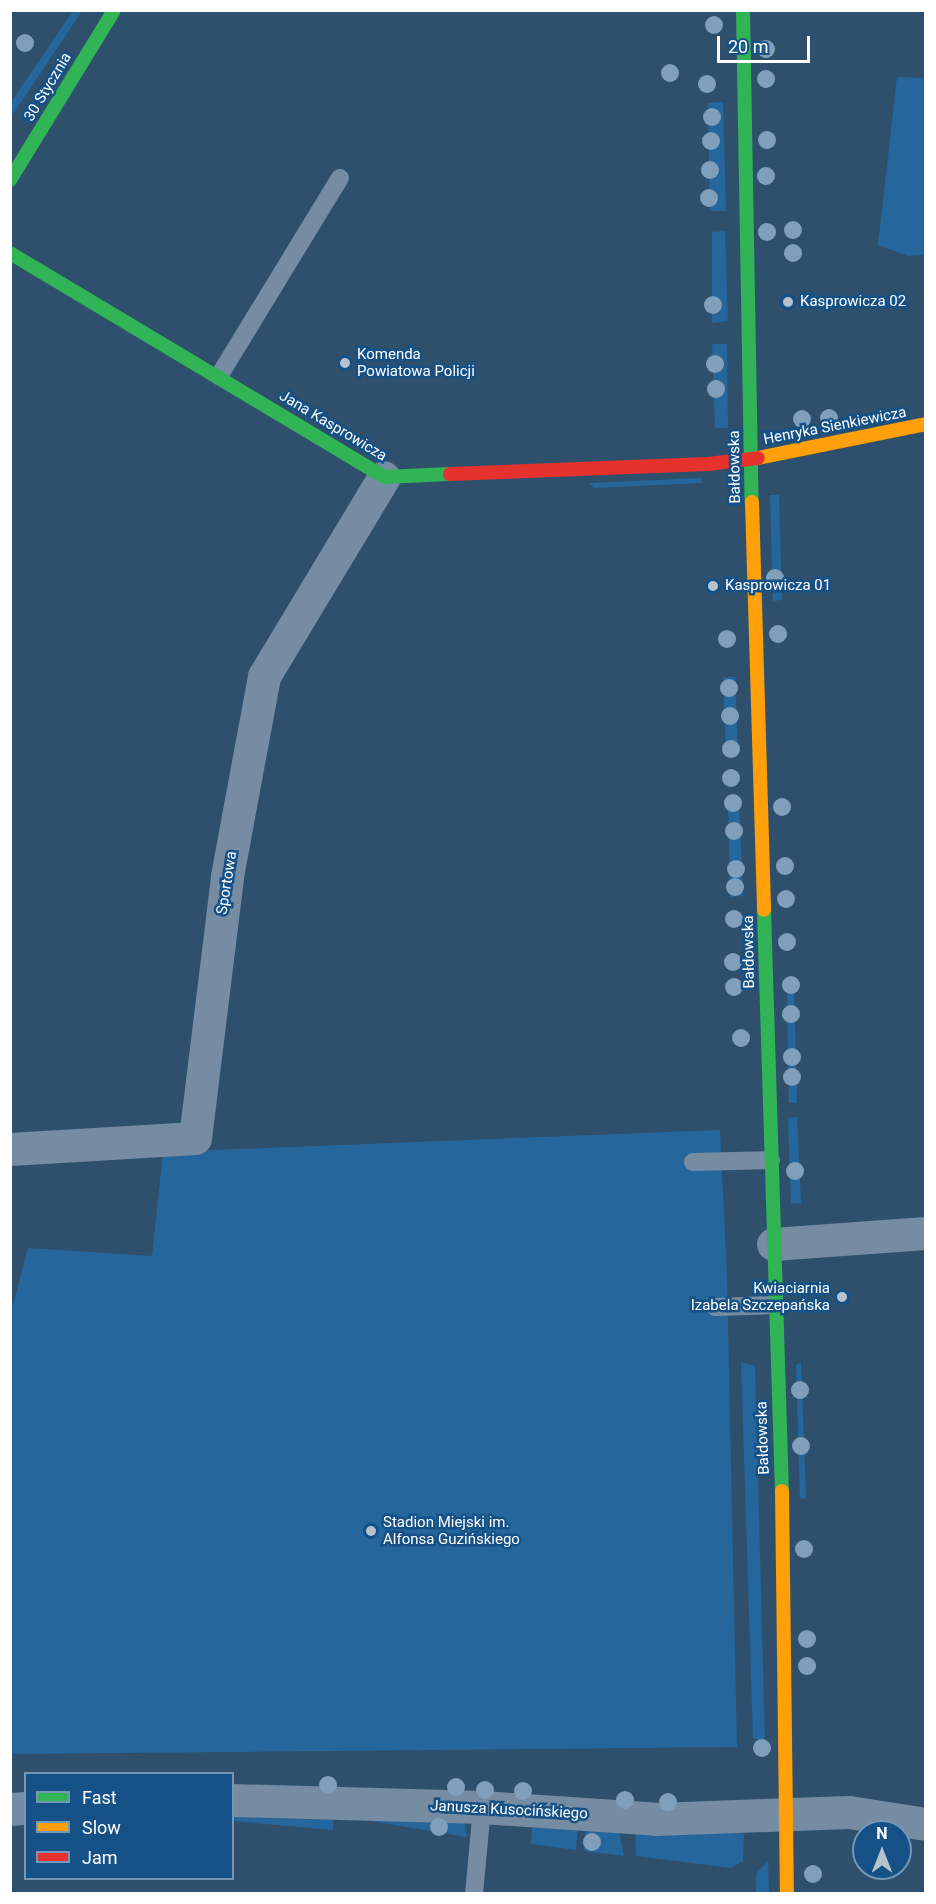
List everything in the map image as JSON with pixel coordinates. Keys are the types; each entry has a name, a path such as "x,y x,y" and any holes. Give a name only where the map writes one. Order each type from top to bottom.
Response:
{"street":[{"name":"30 Stycznia","path":"10,180 114,10"},
{"name":"Bałdowska","path":"743,10 751,459 785,1600 787,1893"},
{"name":"Jana Kasprowicza","path":"10,253 219,376 384,477 708,464 751,459"},
{"name":"Henryka Sienkiewicza","path":"751,459 926,424"},
{"name":"Sportowa","path":"10,1149 195,1138 226,876 264,676 384,477"},
{"path":"773,1244 926,1233"},
{"name":"Janusza Kusocińskiego","path":"234,1800 482,1807 656,1819 785,1817 849,1812 926,1824"}],"lane":[{"path":"219,376 340,178"},
{"path":"693,1162 771,1160"},
{"path":"715,1307 775,1305"},
{"path":"474,1893 482,1807"}],"shaded area":[{"path":"73,11 82,11 11,117 11,102"},
{"path":"897,77 925,78 925,255 908,256 878,245"},
{"path":"723,102 726,211 710,211 708,103"},
{"path":"725,231 728,321 712,323 712,232"},
{"path":"712,344 727,344 728,428 715,428"},
{"path":"701,478 702,483 594,488 589,483"},
{"path":"770,495 779,495 782,600 773,601"},
{"path":"723,677 735,677 738,755 726,755"},
{"path":"728,799 739,799 743,896 730,897"},
{"path":"787,990 794,990 797,1103 789,1103"},
{"path":"797,1117 801,1203 791,1204 788,1118"},
{"name":"Stadion Miejski im. Alfonsa Guzińskiego","path":"720,1130 727,1276 737,1747 11,1754 10,1316 28,1248 152,1256 163,1152"},
{"path":"741,1362 755,1366 765,1742 753,1738"},
{"path":"801,1362 806,1498 800,1499 796,1365"},
{"path":"371,1811 465,1823 467,1837 371,1821"},
{"path":"234,1817 333,1820 333,1830 234,1821"},
{"path":"533,1820 578,1824 576,1850 531,1844"},
{"path":"586,1824 618,1826 624,1856 584,1851"},
{"path":"635,1827 744,1833 743,1861 731,1868 636,1856"},
{"path":"768,1860 769,1893 756,1893 756,1874"}],"traffic: fast":[{"path":"10,180 114,10"},
{"path":"743,10 752,502"},
{"path":"10,253 384,477 450,474"},
{"path":"764,910 782,1491"}],"traffic: slow":[{"path":"758,458 926,424"},
{"path":"752,502 764,910"},
{"path":"782,1491 787,1894"}],"traffic: jam":[{"path":"450,474 708,464 758,458"}],"place":[{"name":"Kasprowicza 02","path":"788,302"},
{"name":"Komenda Powiatowa Policji","path":"345,363"},
{"name":"Kasprowicza 01","path":"713,586"},
{"name":"Kwiaciarnia Izabela Szczepańska","path":"842,1297"},
{"name":"Stadion Miejski im. Alfonsa Guzińskiego","path":"371,1531"}]}
